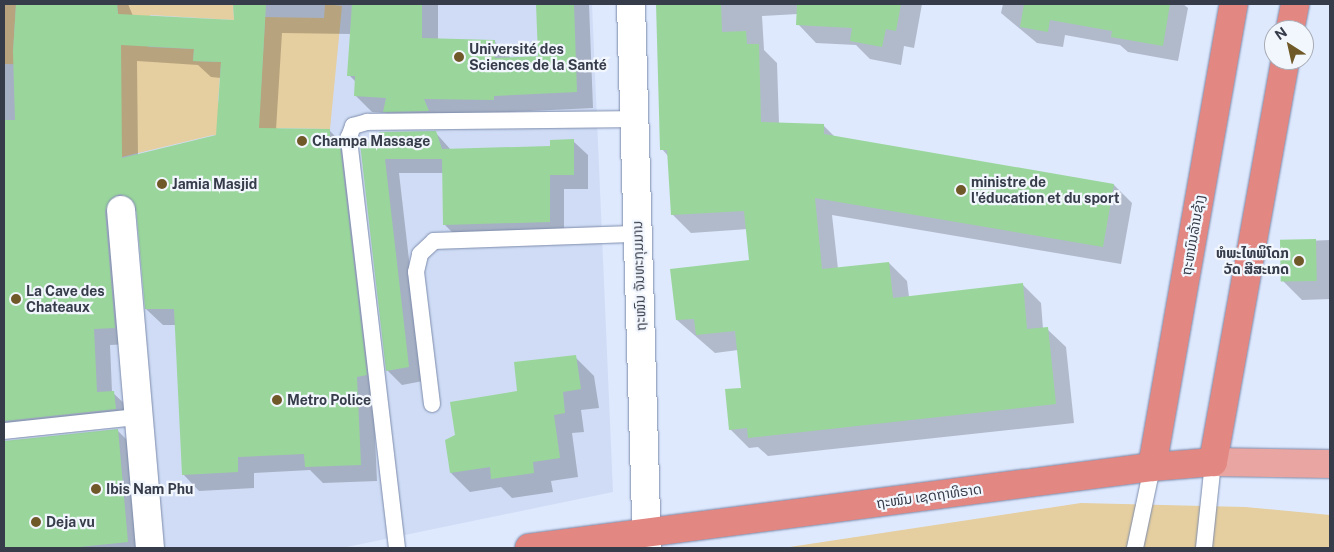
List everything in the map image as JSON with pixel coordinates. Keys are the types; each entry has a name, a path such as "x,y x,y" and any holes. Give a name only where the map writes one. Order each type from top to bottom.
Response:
{"highway":[{"name":"ຖະຫນົນລ້ານຊ້າງ","path":"1152,466 1234,4"},
{"path":"1292,20 1295,4"},
{"path":"1213,462 1283,70"},
{"name":"ຖະໜົນ ເຊດຖາທິຣາດ","path":"530,548 647,541 1152,466 1213,462"}],"main road":[{"name":"ຖະໜົນ ເຊດຖາທິຣາດ","path":"1213,462 1330,464"}],"street":[{"name":"ຖະໜົນ ຈັນທະກຸມມານ","path":"631,4 647,541"},
{"path":"121,210 150,548"}],"lane":[{"path":"397,548 349,137 353,126 367,122 635,118"},
{"path":"432,404 416,272 420,254 434,241 638,234"},
{"path":"4,431 138,417"},
{"path":"1204,548 1213,462"},
{"path":"1135,548 1152,466"}],"shaded area":[{"path":"4,4 592,4 613,492 342,548 4,548"},
{"path":"4,4 16,4 13,52 54,54 58,4 61,4 59,59 55,59 55,65 4,64"},
{"path":"117,4 233,4 234,20 150,15 148,47 194,49 193,61 221,62 218,102 260,104 265,21 262,17 324,18 325,4 342,6 330,129 278,128 278,136 213,135 109,160 121,39"},
{"path":"1081,503 1245,507 1330,515 1330,548 783,548"}],"building":[{"path":"16,4 117,4 118,14 234,20 233,4 266,4 259,128 330,129 330,148 340,146 367,375 357,377 361,465 305,467 304,454 238,457 238,472 182,475 174,309 145,309 136,208 133,201 120,194 112,198 105,211 115,328 94,329 97,392 114,391 116,409 4,421 4,120 15,120 13,52","holes":["121,45 194,49 193,61 221,62 216,135 122,158"]},
{"name":"Université des Sciences de la Santé","path":"352,4 422,4 422,38 495,40 495,58 538,56 536,4 574,4 577,92 494,96 494,100 424,99 429,111 383,112 386,98 354,96 355,76 347,76"},
{"path":"656,4 721,4 722,32 746,31 747,44 759,44 761,122 824,124 824,134 1114,184 1103,247 815,198 822,269 889,262 893,298 1023,283 1027,329 1048,327 1056,404 748,438 747,428 729,430 725,389 741,388 735,331 696,335 694,319 676,320 670,269 749,260 744,211 671,215 667,150 660,150"},
{"path":"797,4 901,4 896,31 886,29 882,47 850,41 852,28 796,25"},
{"path":"1024,4 1170,4 1163,46 1111,37 1112,31 1050,20 1048,32 1020,27"},
{"path":"436,131 442,149 550,146 550,140 574,139 574,175 550,175 550,222 443,225 442,159 385,159 409,367 386,371 360,143 377,141 379,132"},
{"name":"ຫໍພະໄທພິໂດກ ວັດ ສີສະເກດ","path":"1316,239 1317,281 1281,282 1280,240"},
{"path":"576,355 581,389 563,392 565,413 554,415 560,458 533,462 534,473 491,479 490,467 450,473 445,440 455,435 450,402 517,391 514,362"},
{"path":"118,429 128,542 70,548 4,548 4,441"}],"place":[{"name":"Université des Sciences de la Santé","path":"459,57"},
{"name":"Champa Massage","path":"302,141"},
{"name":"Jamia Masjid","path":"162,184"},
{"name":"ministre de l'éducation et du sport","path":"961,190"},
{"name":"ຫໍພະໄທພິໂດກ ວັດ ສີສະເກດ","path":"1299,261"},
{"name":"La Cave des Chateaux","path":"16,299"},
{"name":"Metro Police","path":"277,400"},
{"name":"Ibis Nam Phu","path":"96,489"},
{"name":"Deja vu","path":"36,522"}]}
